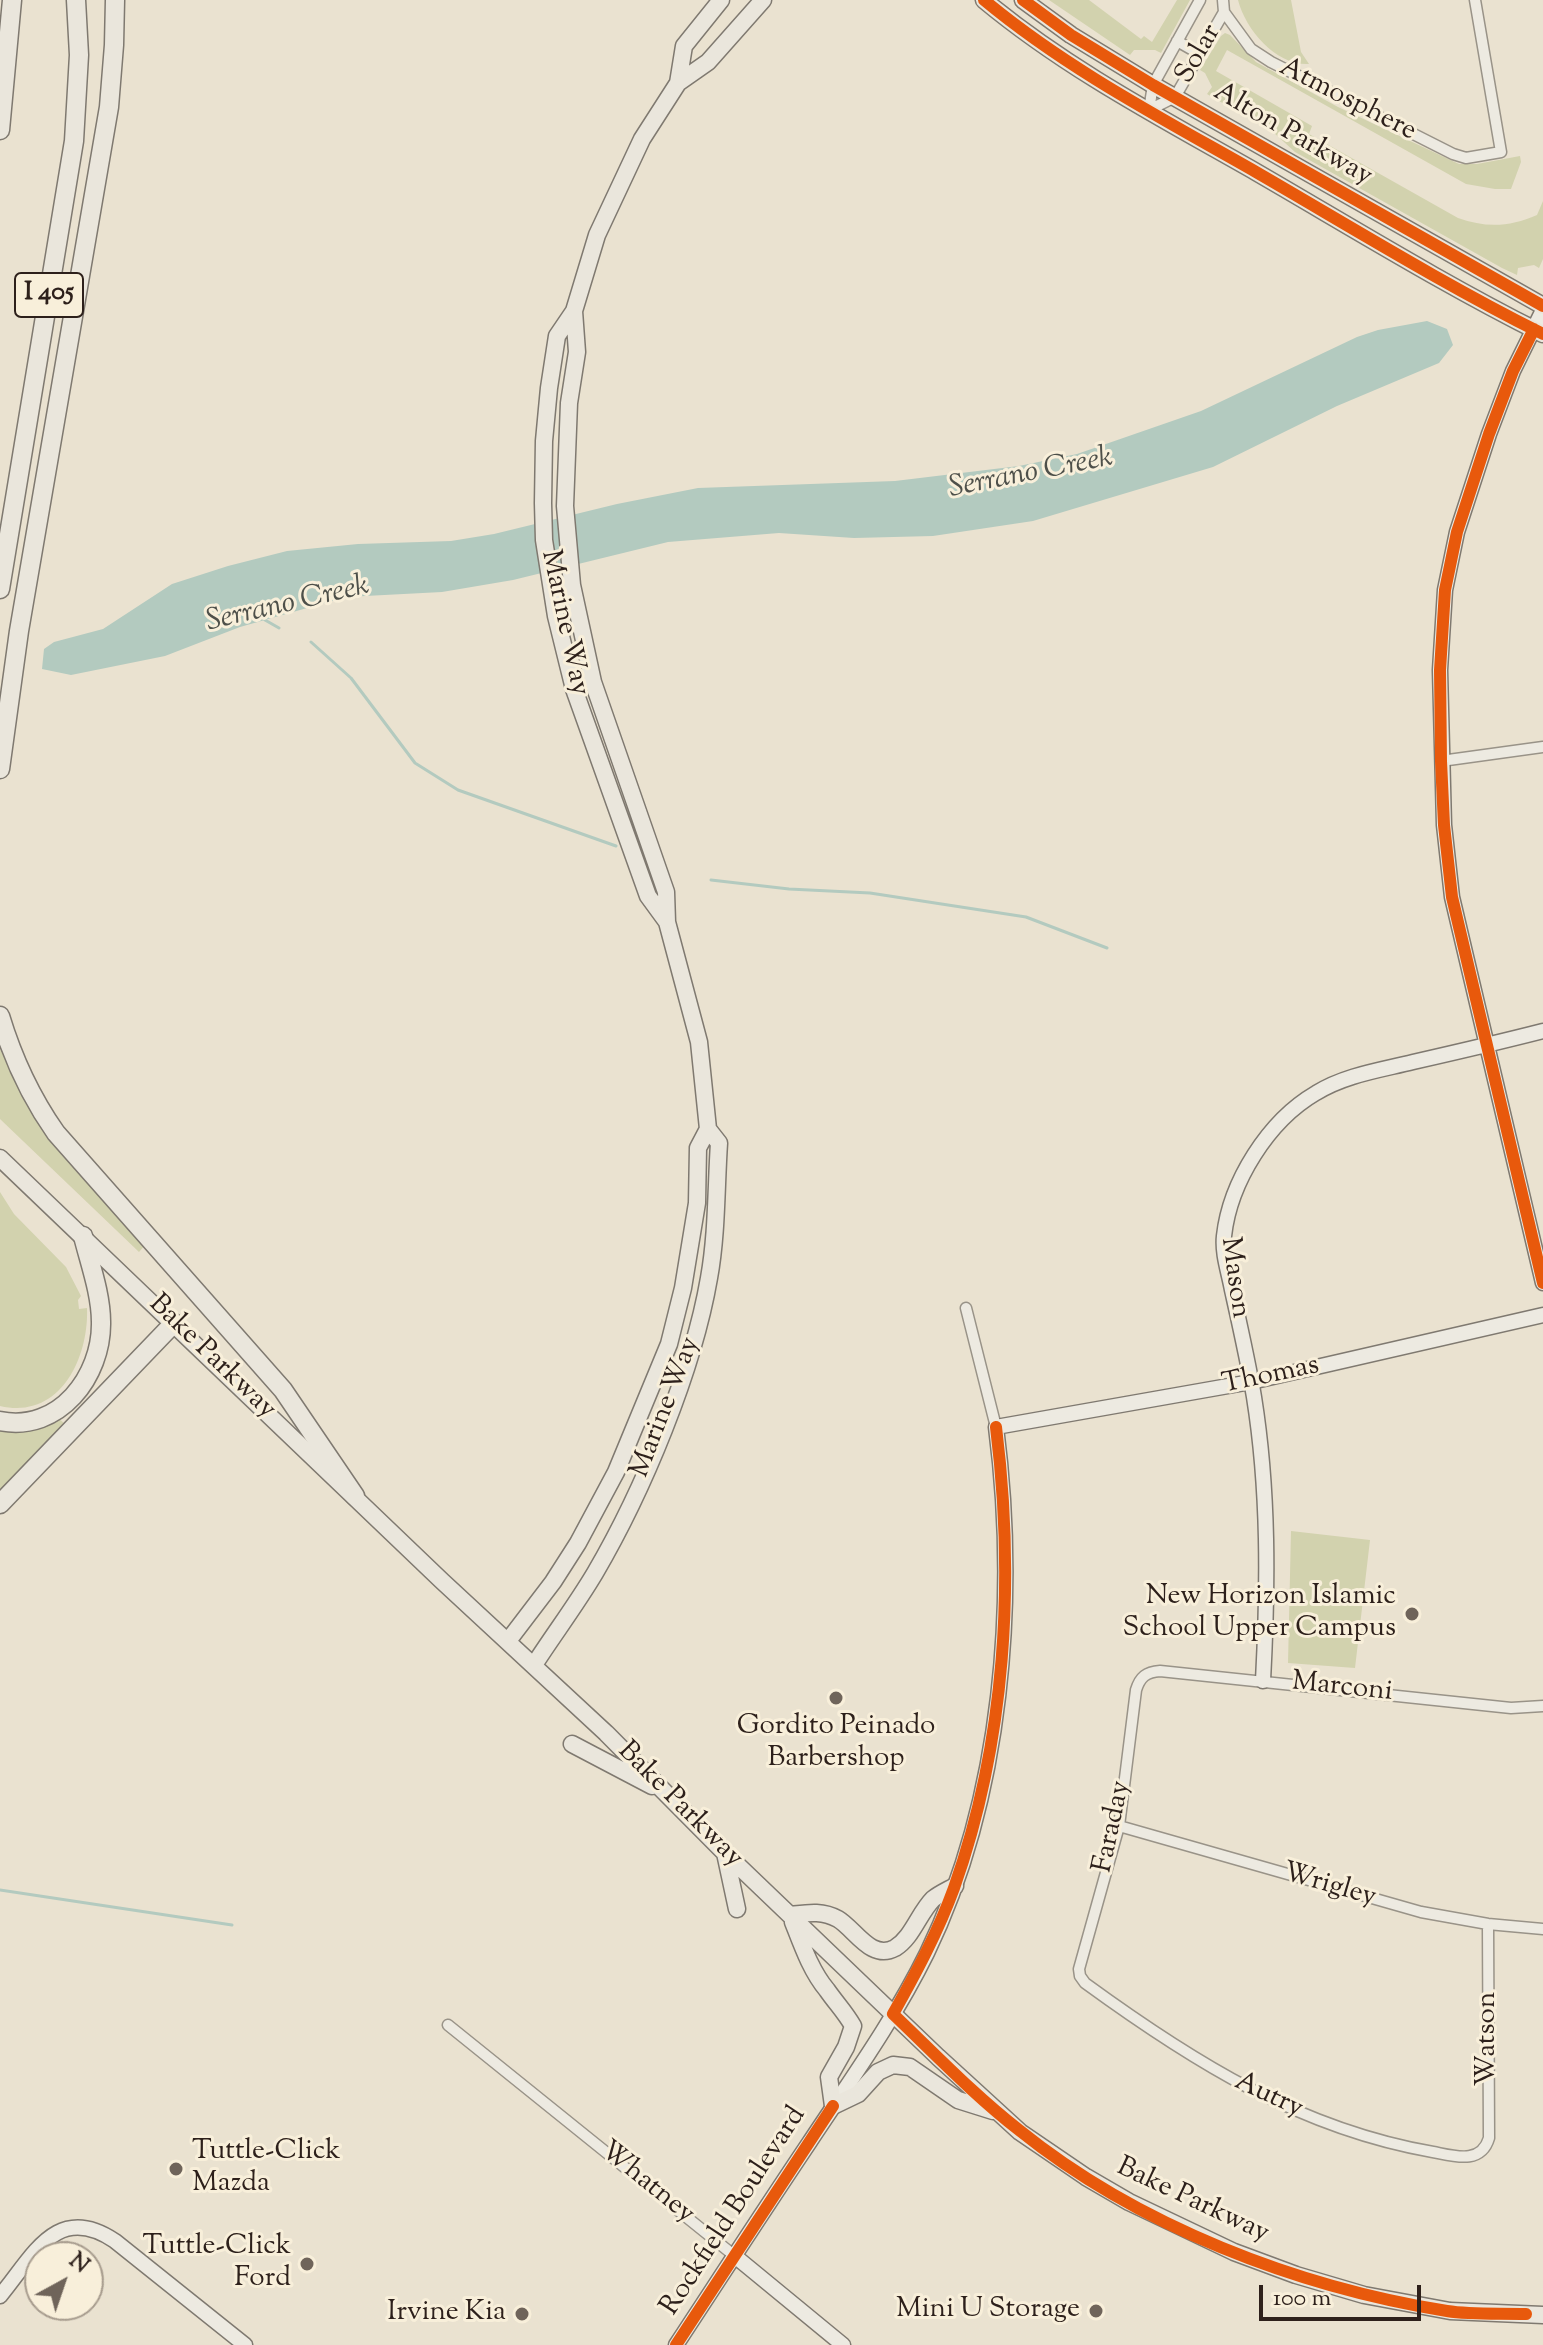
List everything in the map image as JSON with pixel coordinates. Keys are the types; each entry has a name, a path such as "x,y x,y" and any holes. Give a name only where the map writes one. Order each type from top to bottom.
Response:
{"highway":[{"path":"0,130 12,0"},
{"name":"I 405","path":"0,589 74,141 79,55 76,0"},
{"path":"0,769 19,631 109,107 115,0"},
{"path":"0,1016 20,1073 34,1102 56,1133 283,1390 355,1496"},
{"path":"0,1421 40,1419 53,1413 77,1393 94,1363 101,1319 83,1236"},
{"path":"0,1504 174,1323"}],"main road":[{"name":"Marine Way","path":"678,83 684,46 721,0"},
{"name":"Marine Way","path":"534,1665 595,1573 619,1527 642,1479 689,1360 710,1276 719,1143 708,1129 699,1042 667,922 666,892 593,682 572,585 565,506 569,403 577,352 574,311 597,235 642,139 678,83 708,62 763,0"},
{"name":"Alton Parkway","path":"984,0 1055,54 1539,332"},
{"name":"Alton Parkway","path":"1023,0 1080,41 1153,85 1543,308"},
{"name":"Marine Way","path":"508,1641 578,1543 616,1472 669,1344 689,1259 697,1203 698,1148 708,1129"},
{"name":"Bake Parkway","path":"3,1160 442,1581 534,1665 725,1853 998,2113 1086,2177 1181,2228 1234,2252 1364,2295 1450,2311 1535,2314"},
{"path":"572,1744 670,1796"},
{"path":"725,1853 737,1909"},
{"path":"955,1886 934,1899 902,1942 892,1950 881,1951 868,1946 839,1919 818,1912 790,1915 812,1966 853,2026 846,2047 829,2077 833,2106 858,2094 878,2072 893,2065 910,2067 958,2100 998,2113"},
{"path":"1543,2308 1535,2314 1543,2324"}],"street":[{"name":"Solar","path":"1153,85 1200,0"},
{"path":"1223,0 1224,12"},
{"name":"Atmosphere","path":"1224,12 1251,49 1271,62 1466,158 1501,152 1475,0"},
{"name":"Solar","path":"1175,97 1224,12"},
{"path":"1177,41 1200,54"},
{"path":"1149,110 1153,85"},
{"path":"1149,110 1175,97"},
{"path":"1543,308 1539,332 1513,371 1457,532 1445,590 1440,670 1444,825 1452,897 1543,1283"},
{"path":"1441,761 1543,747"},
{"name":"Mason","path":"1263,1681 1268,1582 1264,1485 1251,1382 1224,1240 1229,1207 1240,1180 1252,1158 1274,1130 1314,1093 1370,1072 1543,1031"},
{"name":"Rockfield Boulevard","path":"676,2345 893,2014 927,1952 955,1886 973,1823 990,1746 1003,1648 1006,1523 996,1427 966,1308"},
{"name":"Thomas","path":"996,1427 1251,1382 1543,1315"},
{"name":"Marconi","path":"1143,1676 1160,1671 1511,1708 1543,1706"},
{"name":"Faraday","path":"1080,1976 1081,1962 1119,1826 1136,1690 1143,1676"},
{"name":"Wrigley","path":"1119,1826 1421,1912 1488,1924 1543,1929"},
{"name":"Watson","path":"1481,2152 1489,2138 1488,1924"},
{"name":"Autry","path":"1080,1976 1085,1983 1178,2049 1280,2104 1347,2131 1413,2149 1465,2158 1481,2152"},
{"name":"Whatney","path":"448,2025 843,2345"},
{"path":"0,2296 54,2234 74,2226 94,2228 115,2241 245,2345"}],"green space":[{"path":"1049,0 1089,0 1141,39 1144,36 1152,42 1177,0 1190,0 1161,53 1134,50 1130,55"},
{"path":"1238,0 1291,0 1301,52 1309,64 1286,59 1264,44 1248,23"},
{"path":"1225,33 1256,62 1338,107 1459,164 1520,156 1521,162 1511,189 1466,184 1227,50 1216,71 1312,126 1309,134 1458,218 1488,225 1517,222 1537,215 1543,201 1543,259 1539,268 1534,265 1518,268 1517,275 1502,268 1295,152 1273,132 1207,94 1212,87 1200,70"},
{"path":"0,1049 27,1106 145,1245 139,1252 0,1119"},
{"path":"0,1192 14,1214 66,1267 81,1296 79,1309 87,1308 83,1346 67,1381 39,1404 21,1408 0,1406"},
{"path":"57,1417 65,1424 0,1490 0,1429 30,1430"},
{"path":"1291,1531 1370,1540 1355,1668 1288,1663"}],"water":[{"name":"Serrano Creek","path":"1427,321 1447,329 1453,345 1439,363 1337,406 1213,467 1033,521 933,536 854,538 779,533 668,542 513,580 442,592 346,597 240,627 165,656 71,675 42,669 44,649 54,642 103,629 172,584 287,551 358,544 451,541 698,488 895,481 1019,466 1077,454 1201,411 1357,337"}],"waterway":[{"name":"Serrano Creek","path":"265,620 279,628"},
{"path":"311,642 351,678 415,763 458,790 616,846"},
{"path":"711,880 789,889 870,893 1026,917 1107,948"},
{"path":"0,1890 232,1925"}],"cycle path":[{"path":"984,0 1048,49 1116,92 1434,276 1543,334"},
{"path":"1023,0 1071,35 1153,85 1543,306"},
{"path":"1534,329 1513,371 1489,434 1457,532 1445,590 1440,670 1444,825 1452,897 1543,1283"},
{"path":"996,1427 1002,1485 1005,1601 1002,1660 985,1775 972,1832 948,1904 893,2014 1019,2130 1065,2164 1167,2223 1221,2248 1334,2286 1447,2311 1526,2314"},
{"path":"676,2345 833,2106"}],"place":[{"name":"New Horizon Islamic School Upper Campus","path":"1412,1614"},
{"name":"Gordito Peinado Barbershop","path":"836,1698"},
{"name":"Tuttle-Click Mazda","path":"176,2169"},
{"name":"Tuttle-Click Ford","path":"307,2264"},
{"name":"Mini U Storage","path":"1096,2311"},
{"name":"Irvine Kia","path":"522,2314"}]}
